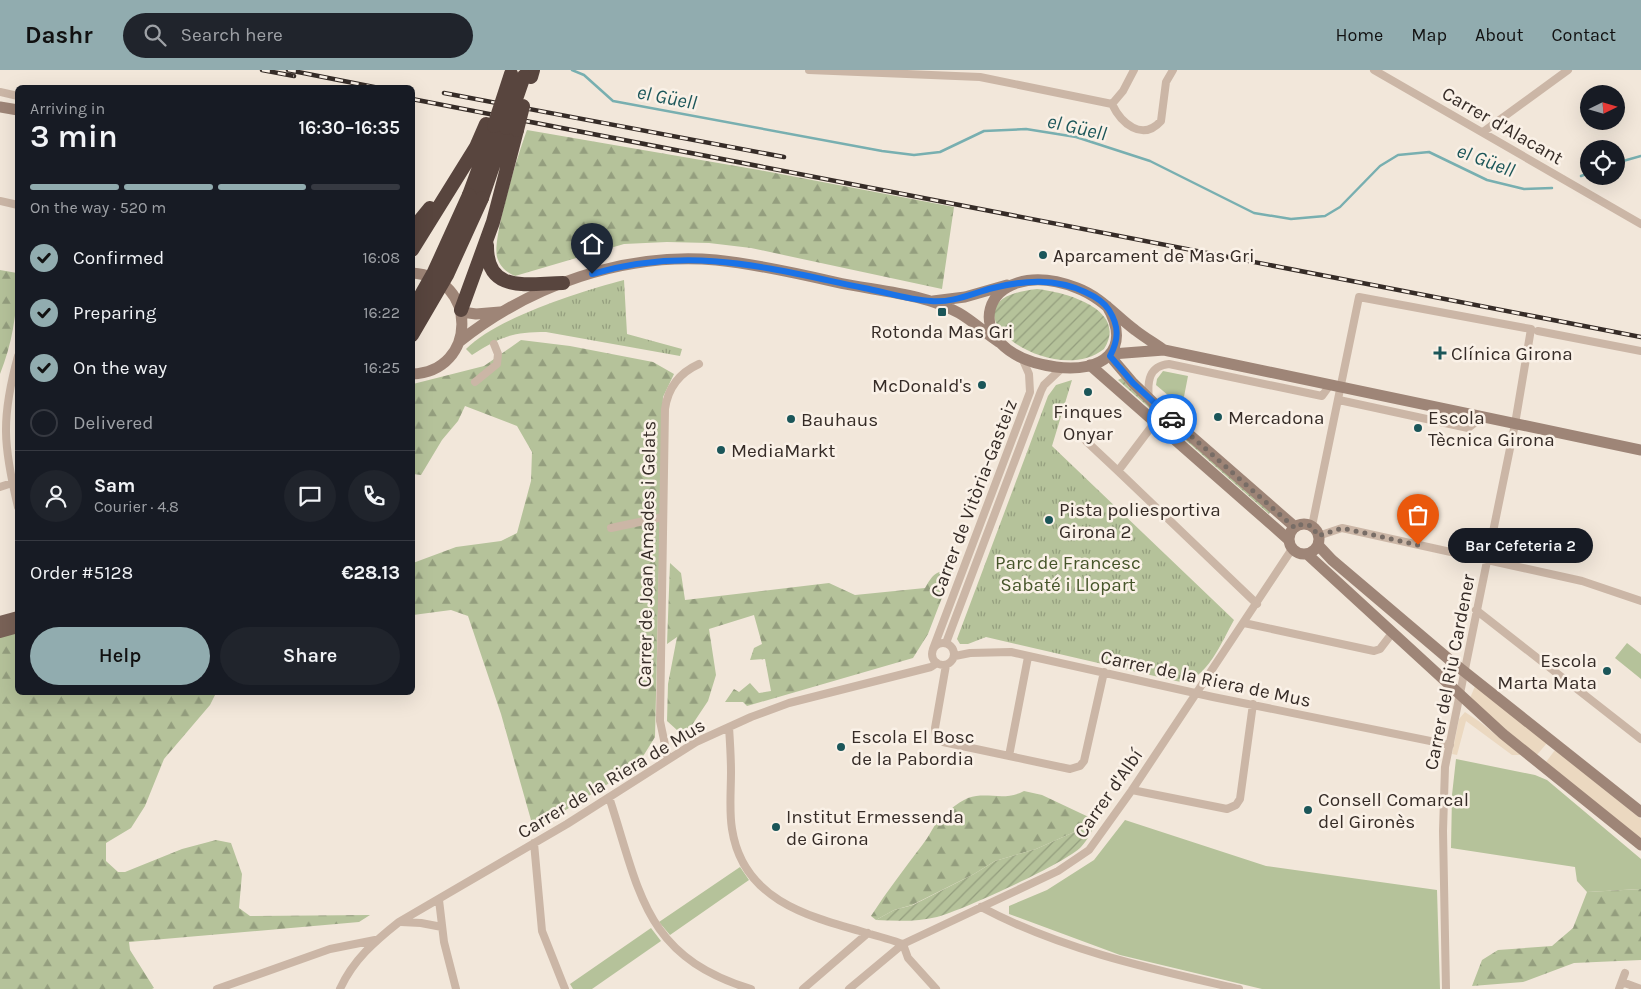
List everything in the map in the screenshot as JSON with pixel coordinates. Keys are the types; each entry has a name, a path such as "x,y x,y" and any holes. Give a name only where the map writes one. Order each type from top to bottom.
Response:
{"highway":[{"path":"415,330 447,275 519,72"},
{"path":"519,72 501,127 487,238 488,261 492,270 500,279 509,284 563,283"},
{"path":"415,245 476,147 501,127"},
{"path":"415,227 456,180"},
{"path":"415,306 476,196"},
{"path":"461,311 487,238"}],"main road":[{"path":"0,106 15,109"},
{"path":"459,342 500,312 563,283 610,268 652,261 714,260 774,268 931,301 958,312 1022,358 1062,368 1090,365 1113,357 1166,350 1641,450"},
{"path":"415,274 429,276 444,284 456,298 461,311 462,329 459,342 450,356 439,366 425,372 415,374"},
{"path":"931,301 965,297 1013,284 1037,281 1064,284 1092,295 1135,330 1166,350"},
{"path":"998,342 989,324 990,306 996,296 1013,284"},
{"path":"1106,306 1117,327 1113,357"},
{"path":"461,311 476,314 500,312"},
{"path":"1113,357 1149,399 1295,528"},
{"path":"1090,365 1291,544 1299,554 1307,554 1314,550 1316,536"},
{"path":"1291,544 1290,534 1302,524 1316,536 1332,560 1451,661 1641,812"},
{"path":"1307,554 1390,636 1469,704 1641,845"},
{"path":"0,622 15,618"},
{"path":"0,632 15,628"}],"street":[{"path":"809,70 915,72 980,77 1112,104"},
{"path":"1112,104 1123,91 1134,70"},
{"path":"1112,104 1117,114 1131,128 1140,130 1156,126 1161,121 1166,82 1173,70"},
{"name":"Carrer d'Alacant","path":"1374,70 1641,224"},
{"path":"1483,132 1568,70"},
{"path":"0,92 15,95"},
{"path":"0,201 15,204"},
{"path":"1641,351 1359,297 1336,386 1339,400 1316,536 1342,528 1582,581 1640,600 1641,591"},
{"name":"Carrer del Riu Cardener","path":"1446,989 1443,790 1476,610 1534,330"},
{"path":"475,382 497,364 498,354 494,344"},
{"path":"1166,350 1180,366"},
{"name":"Carrer de Vitòria-Gasteiz","path":"934,649 1030,392 1029,374 1022,358"},
{"name":"Carrer de Joan Amades i Gelats","path":"668,759 660,721 666,399 678,378 699,364"},
{"path":"1149,399 1148,384 1152,371 1164,365 1180,366 1322,396 1336,386"},
{"name":"Carrer de Vitòria-Gasteiz","path":"946,643 1041,391 1044,385 1062,368"},
{"path":"15,375 4,428 6,453 15,494"},
{"path":"1339,400 1468,428 1482,417"},
{"path":"1118,471 1155,422"},
{"path":"1086,442 1257,604"},
{"path":"0,488 12,482"},
{"path":"611,528 663,517"},
{"name":"Carrer d'Albí","path":"849,989 903,944 1079,859 1089,850 1132,790 1244,624 1291,544"},
{"path":"1476,610 1641,739"},
{"path":"1244,624 1374,651 1380,649 1390,636"},
{"path":"946,643 953,648 955,656 952,662 946,665 937,663 932,656 934,649 939,644 946,643"},
{"name":"Carrer de la Riera de Mus","path":"955,656 970,653 1012,652 1197,693 1450,745"},
{"path":"1009,756 1028,657"},
{"name":"Carrer de la Riera de Mus","path":"340,989 355,964 375,940 399,922 610,797 668,759 729,727 789,703 931,667 937,663"},
{"path":"946,665 935,728 936,735 943,742 1070,769 1080,766 1084,761 1104,672"},
{"path":"1132,790 1227,808 1236,805 1240,799 1253,704"},
{"path":"729,727 732,829 740,855 749,870 769,894 795,911 903,944 908,958 936,989"},
{"path":"610,797 641,900 663,937 680,953 706,971 751,989"},
{"path":"534,843 542,931 566,989"},
{"path":"439,900 448,963 456,989"},
{"path":"981,907 1033,931 1115,960 1239,989"},
{"path":"399,922 421,922 442,928"},
{"path":"803,989 868,932"},
{"path":"217,989 330,949 375,940"},
{"path":"1625,973 1620,985 1641,989"}],"green space":[{"path":"527,130 759,170 954,207 942,289 751,248 709,243 624,244 515,276 506,271 497,257 498,232 507,194"},
{"path":"0,270 15,273 15,312 5,362 0,374"},
{"path":"624,280 627,334 682,349 680,356 546,332 524,333 507,337 472,355 466,349 480,338 518,316 563,298"},
{"path":"1037,289 1077,299 1101,313 1108,323 1109,335 1104,349 1081,359 1055,359 1030,352 1010,339 997,324 995,309 1007,296"},
{"path":"521,340 570,346 653,362 674,374 663,397 655,737 637,766 543,824 531,820 501,714 468,616 451,610 415,615 415,562 456,547 501,541 517,533 531,481 532,452 517,426 465,406 458,421 442,440 421,475 415,474 415,383 484,366"},
{"path":"1163,371 1188,376 1182,407 1156,385 1157,379"},
{"path":"1122,378 1129,387 1270,512 1269,514 1118,380"},
{"name":"Parc de Francesc Sabaté i Llopart","path":"1072,380 1052,446 1234,620 1211,661 1195,677 1186,681 1176,681 986,637 968,644 960,644 957,639 1048,396 1056,385"},
{"path":"670,563 681,573 685,600 829,583 855,595 925,588 930,579 936,574 953,569 928,634 913,658 747,706 743,702 725,702 734,689 739,692 750,683 759,693 771,691 765,659 750,660 754,648 762,644 754,615 709,629 716,675 708,701 688,731 677,730 667,721 668,684 677,637 667,644"},
{"path":"15,632 15,695 215,695 210,705 164,759 145,806 131,828 106,843 106,861 118,872 125,872 182,849 216,840 231,843 242,874 239,908 250,916 370,915 359,922 129,942 130,950 154,988 152,989 0,989 0,636"},
{"path":"1627,643 1641,654 1641,679 1615,658"},
{"path":"1456,759 1535,775 1547,780 1641,859 1641,889 1587,892 1577,881 1575,867 1451,848 1452,795"},
{"path":"1024,791 1042,795 1095,820 1081,829 1036,849 995,861 974,874 912,905 894,910 876,920 871,916 925,842 935,825 950,809 964,800 975,796 1009,796"},
{"path":"1095,820 1088,838 1081,847 1056,864 1035,875 937,917 906,921 876,920 894,910 913,905 974,874 995,861 1036,849 1081,829"},
{"path":"1125,820 1266,866 1437,890 1440,989 1262,989 1120,955 1009,914 1009,906 1047,890 1094,860"},
{"path":"740,867 749,880 670,935 659,922"},
{"path":"1641,889 1641,960 1574,963 1523,982 1472,986 1482,960 1498,950 1552,946 1573,928 1587,892"},
{"path":"651,928 661,941 592,989 573,989 570,984"}],"shaded area":[{"path":"1476,684 1547,743 1536,756 1470,698"},
{"path":"1465,712 1521,755 1512,755 1466,721 1457,755 1452,754 1459,719"},
{"path":"1555,750 1641,819 1641,839 1546,762"}],"waterway":[{"name":"el Güell","path":"572,70 584,75 613,101 882,151 914,155 940,152 984,131 1026,129 1076,137 1150,161 1254,213 1291,219 1325,216 1340,207 1380,166 1398,155 1429,152 1487,180 1524,189 1552,188"},
{"name":"el Güell","path":"1625,160 1641,156"}],"railway":[{"path":"262,70 294,76"},
{"path":"288,70 364,85"},
{"path":"444,93 784,157"},
{"path":"415,100 1641,337"}],"way so far":[{"path":"1172,419 1295,528 1302,524 1312,526 1318,536 1342,528 1418,545"}],"place":[{"name":"Aparcament de Mas Gri","path":"1043,255"},
{"name":"Rotonda Mas Gri","path":"942,312"},
{"name":"Clínica Girona","path":"1440,353"},
{"name":"McDonald's","path":"982,385"},
{"name":"Finques Onyar","path":"1088,392"},
{"name":"Mercadona","path":"1218,417"},
{"name":"Bauhaus","path":"791,419"},
{"name":"Escola Tècnica Girona","path":"1418,428"},
{"name":"MediaMarkt","path":"721,450"},
{"name":"Pista poliesportiva Girona 2","path":"1049,520"},
{"name":"Bar Cefeteria 2","path":"1418,545"},
{"name":"Escola Marta Mata","path":"1607,671"},
{"name":"Escola El Bosc de la Pabordia","path":"841,747"},
{"name":"Consell Comarcal del Gironès","path":"1308,810"},
{"name":"Institut Ermessenda de Girona","path":"776,827"}],"route":[{"path":"592,274 610,268 652,261 714,260 774,268 931,301 965,297 992,288 1022,282 1051,281 1064,284 1092,295 1106,306 1116,321 1117,327 1115,345 1110,356 1133,383 1172,419"}]}
